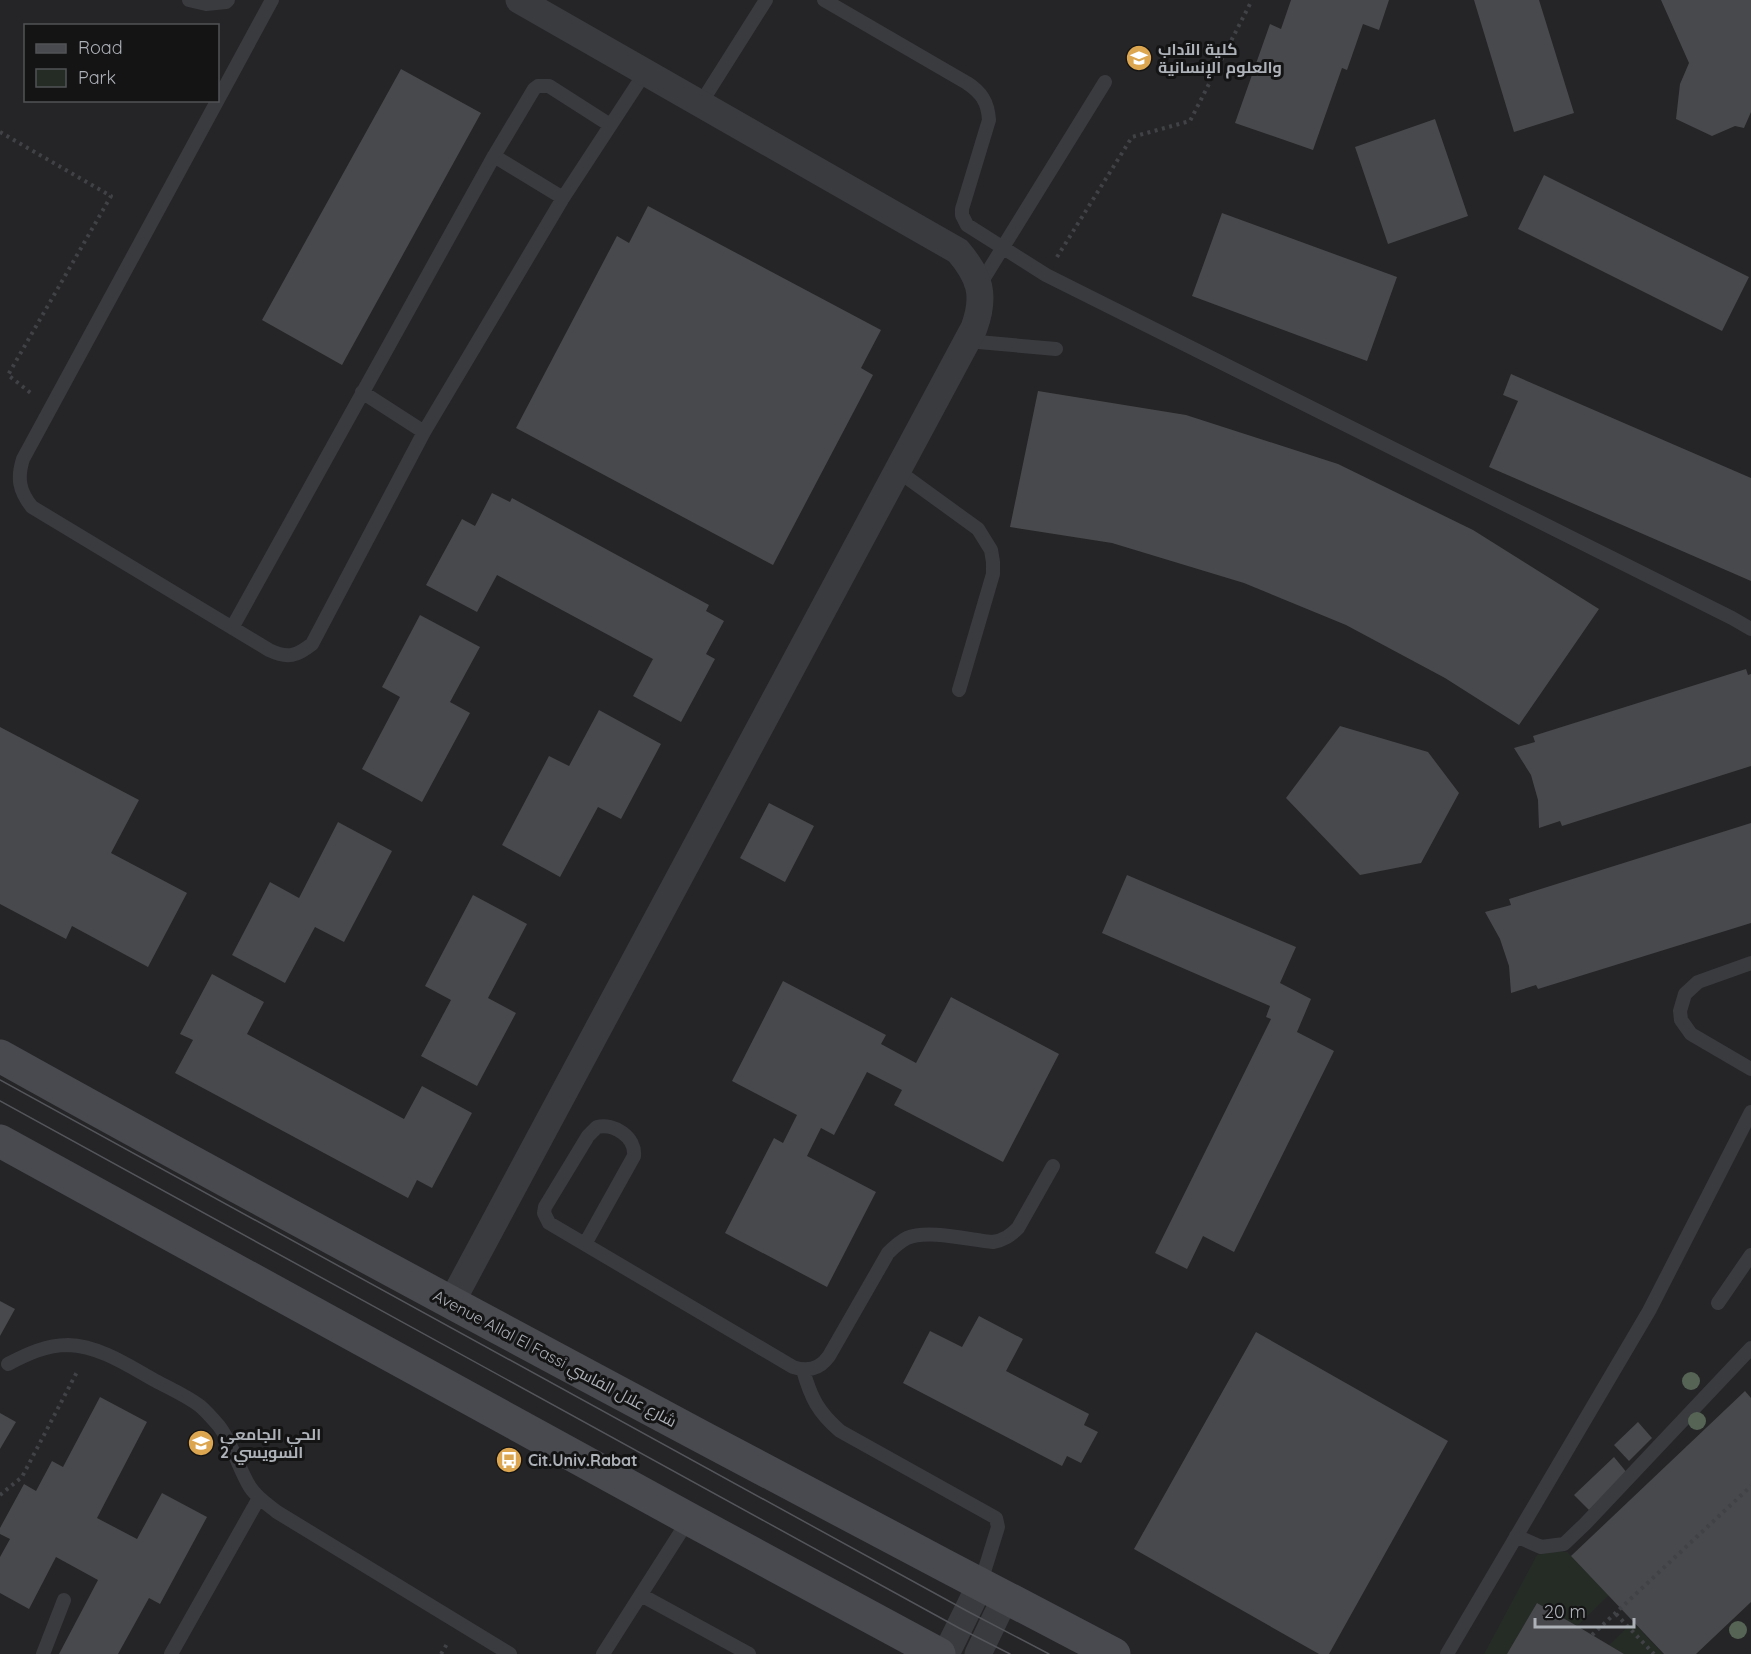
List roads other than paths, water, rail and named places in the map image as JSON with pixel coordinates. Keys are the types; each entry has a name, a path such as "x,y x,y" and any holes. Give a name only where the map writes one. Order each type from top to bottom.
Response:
{"street":[{"path":"451,1303 974,328 981,300 979,286 971,267 958,251 519,0"},
{"name":"Avenue Allal El Fassi شارع علال الفاسي","path":"0,1056 451,1303 993,1592 1114,1654"},
{"path":"0,1141 939,1654"},
{"path":"946,1654 993,1592"},
{"path":"978,1654 993,1592"}],"lane":[{"path":"189,0 206,4 228,0"},
{"path":"219,98 272,0"},
{"path":"701,103 766,0"},
{"path":"824,0 967,83 984,98 989,120 963,204 962,215 967,225 1046,275 1751,629"},
{"path":"217,102 46,416 19,471 19,484 24,497 32,507 280,656 292,656 312,644 424,432 563,198 646,71"},
{"path":"979,286 1105,82"},
{"path":"232,628 531,93 538,86 549,86 610,125"},
{"path":"494,156 563,198"},
{"path":"967,341 1056,349"},
{"path":"362,392 424,432"},
{"path":"898,471 969,521 986,538 991,550 993,574 958,690"},
{"path":"1751,963 1698,982 1685,994 1680,1011 1681,1020 1691,1034 1751,1069"},
{"path":"1447,1654 1649,1311 1751,1112"},
{"path":"585,1244 634,1156 635,1150 630,1138 609,1126 597,1127 592,1131 545,1208 544,1213 549,1223 788,1364 809,1370 821,1365 829,1356 888,1253 897,1244 921,1234 993,1242 1011,1236 1018,1228 1053,1166"},
{"path":"1718,1303 1751,1255"},
{"path":"8,1364 26,1354 47,1347 69,1345 90,1348 121,1362 200,1407 221,1429 250,1487 259,1498 277,1512 510,1654"},
{"path":"1516,1536 1541,1547 1564,1544 1751,1348"},
{"path":"803,1370 809,1393 817,1408 840,1431 996,1518 998,1527 993,1592"},
{"path":"171,1654 259,1498"},
{"path":"603,1654 689,1519"},
{"path":"641,1595 749,1654"},
{"path":"43,1654 64,1600"}],"tram line":[{"path":"0,1080 1049,1654"},
{"path":"0,1101 1010,1654"}],"place":[{"name":"كلية الآداب والعلوم الإنسانية","path":"1139,58"},
{"name":"الحي الجامعي السويسي 2","path":"201,1443"},
{"name":"Cit.Univ.Rabat","path":"509,1460"}]}
